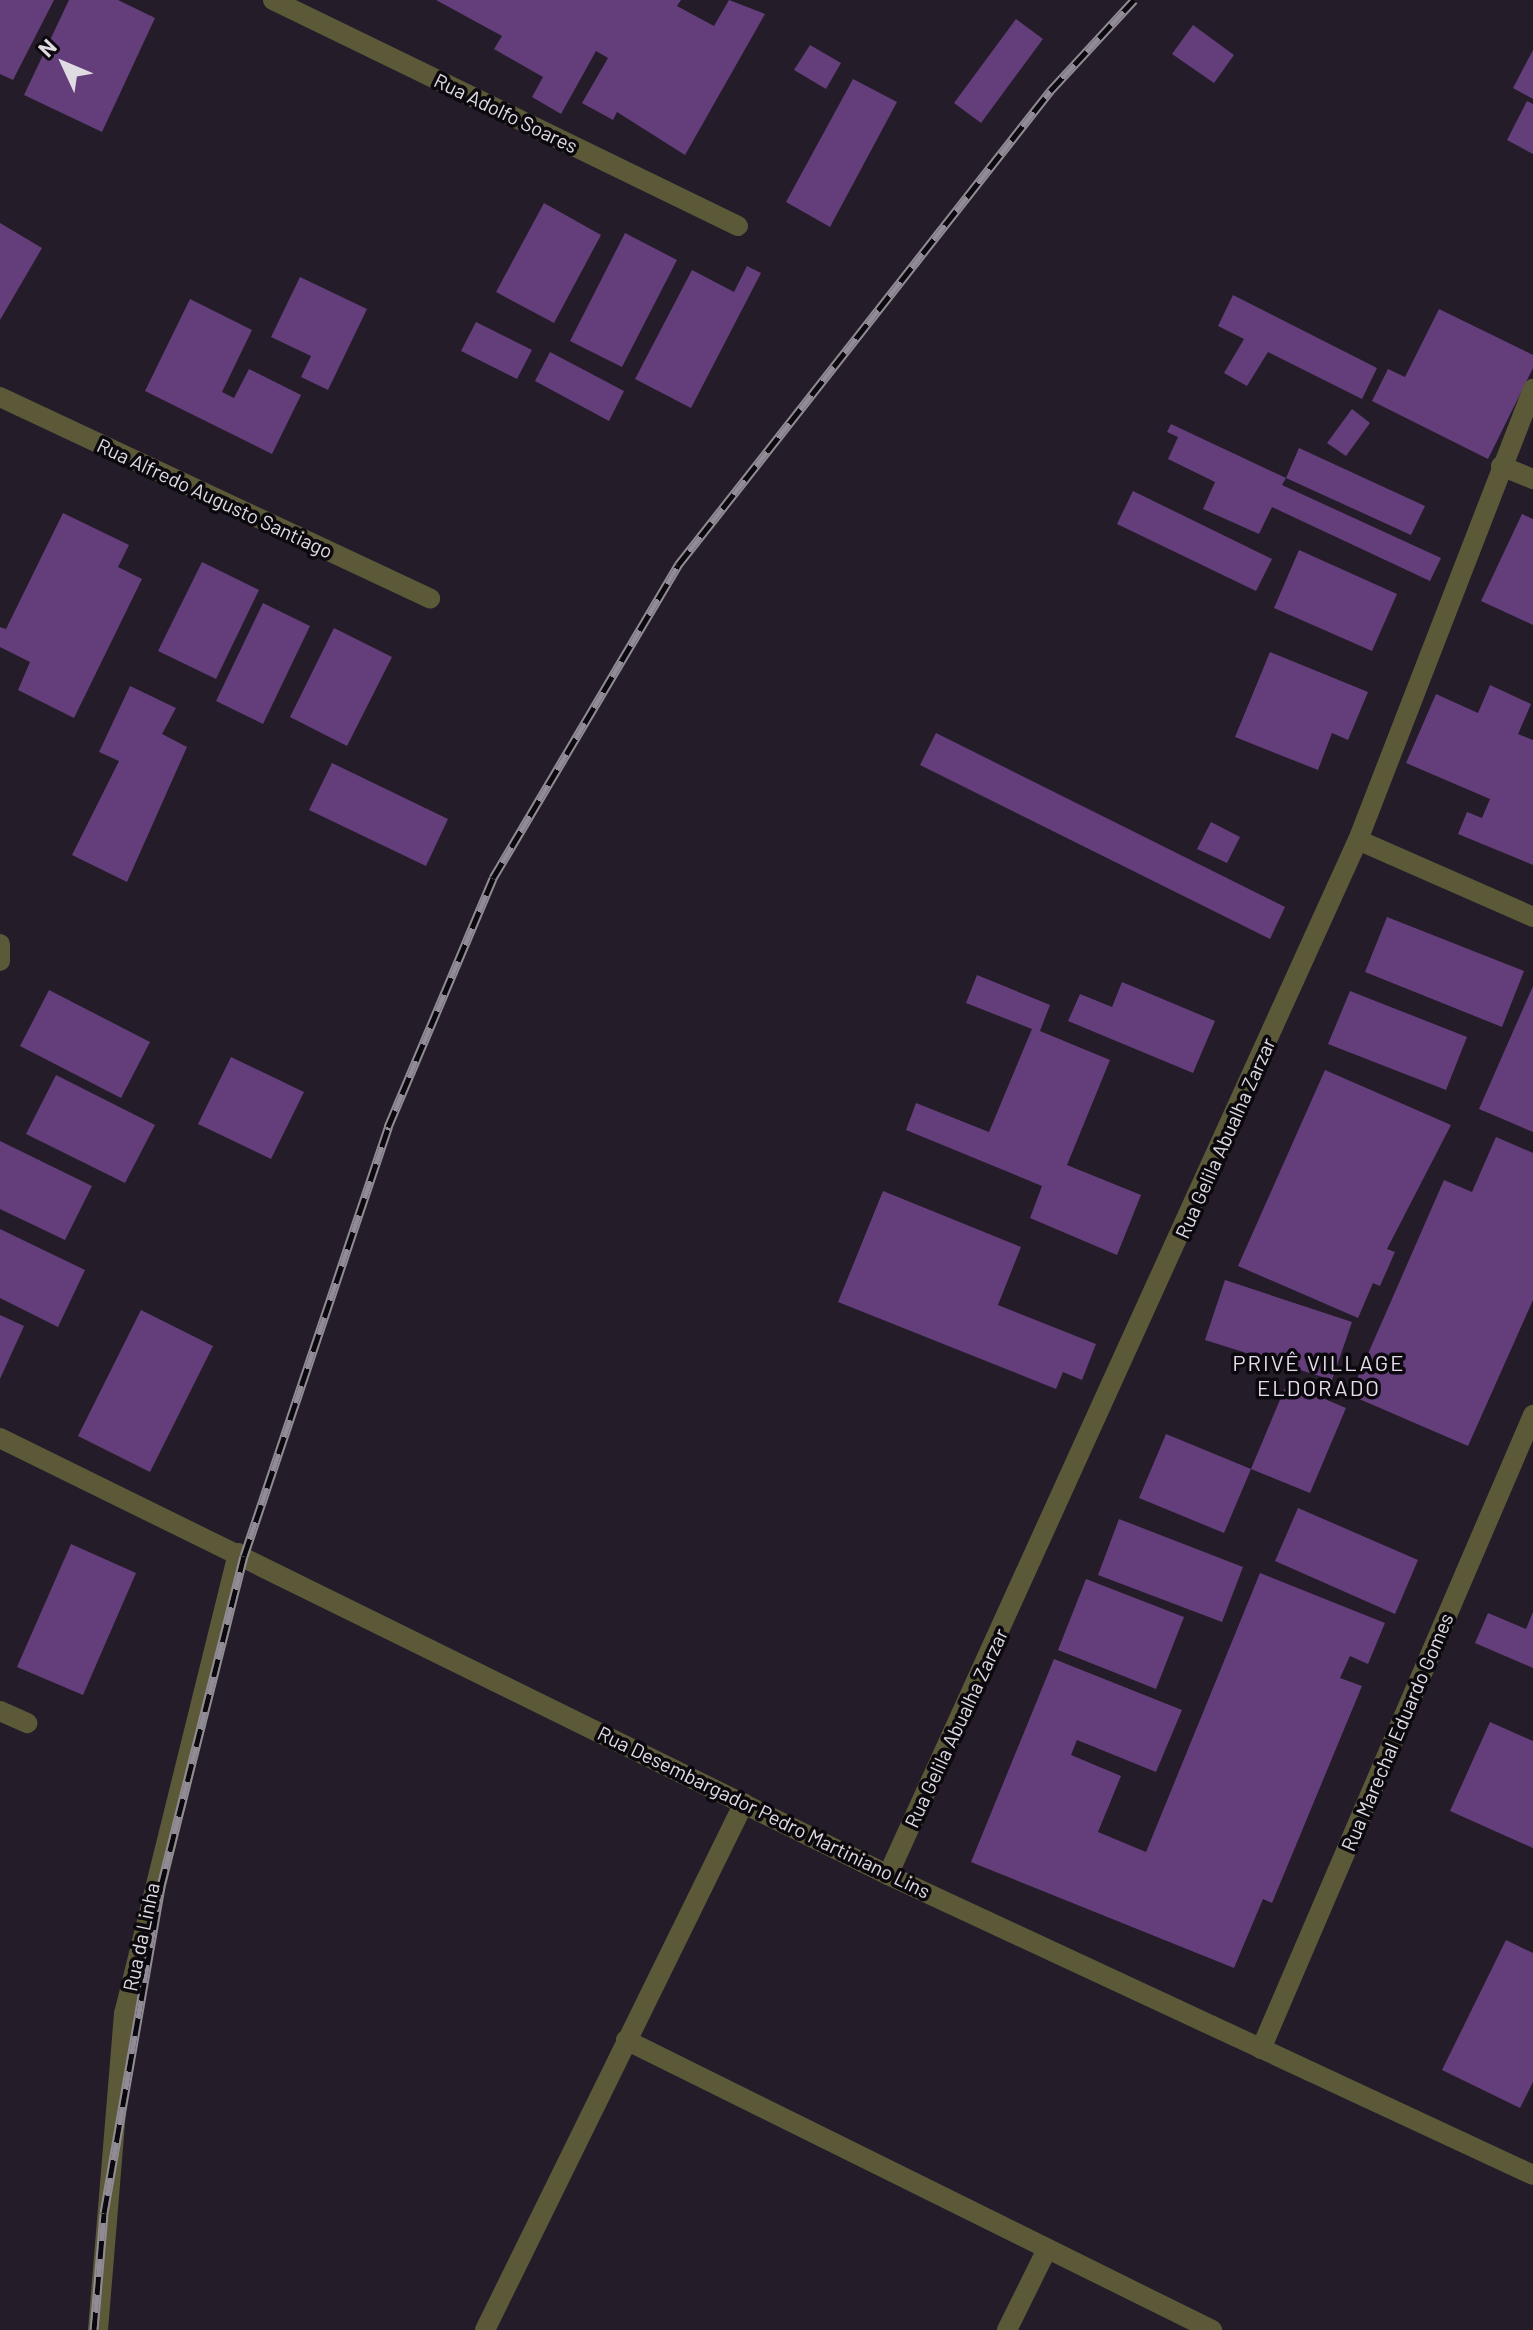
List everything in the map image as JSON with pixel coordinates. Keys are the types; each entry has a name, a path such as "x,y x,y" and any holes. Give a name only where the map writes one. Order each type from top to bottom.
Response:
{"street":[{"name":"Rua Adolfo Soares","path":"273,0 738,226"},
{"name":"Rua Gelila Abualha Zarzar","path":"888,1875 1358,840 1533,389"},
{"name":"Rua Alfredo Augusto Santiago","path":"0,397 430,598"},
{"path":"1501,466 1533,479"},
{"path":"1358,840 1533,917"},
{"path":"0,944 0,961"},
{"name":"Rua Marechal Eduardo Gomes","path":"1261,2049 1533,1415"},
{"name":"Rua Desembargador Pedro Martiniano Lins","path":"0,1438 888,1875 1533,2175"},
{"name":"Rua da Linha","path":"98,2330 124,2014 238,1553"},
{"path":"0,1711 27,1723"},
{"path":"485,2330 744,1803"},
{"path":"626,2040 1046,2251 1212,2330"},
{"path":"1007,2330 1046,2251"}],"building":[{"path":"0,0 54,0 13,80 0,74"},
{"path":"69,0 118,0 155,18 102,132 24,95"},
{"path":"436,0 681,0 677,6 714,26 729,0 765,14 685,155 617,112 613,120 582,103 608,58 596,51 561,114 532,97 543,77 494,49 502,36"},
{"path":"1016,19 1043,39 981,123 954,103"},
{"path":"1193,25 1234,55 1214,83 1172,54"},
{"path":"810,45 841,63 826,89 794,70"},
{"path":"1533,50 1533,99 1513,88"},
{"path":"853,79 897,102 830,227 786,202"},
{"path":"1527,101 1533,104 1533,154 1507,140"},
{"path":"544,203 601,235 554,323 496,292"},
{"path":"0,223 42,248 0,320"},
{"path":"625,233 677,260 622,367 570,341"},
{"path":"747,266 761,273 691,408 635,379 692,270 734,292"},
{"path":"300,277 367,309 328,390 301,377 311,356 271,337"},
{"path":"1233,295 1377,368 1362,399 1268,352 1247,386 1224,373 1244,339 1218,326"},
{"path":"190,299 252,330 222,392 234,398 249,369 301,395 272,454 145,391"},
{"path":"1439,309 1533,355 1533,368 1488,459 1372,401 1388,369 1405,377"},
{"path":"476,322 532,350 517,379 461,351"},
{"path":"550,352 624,391 609,421 535,381"},
{"path":"1352,409 1370,423 1346,456 1327,443"},
{"path":"1171,424 1286,478 1282,485 1441,558 1430,581 1272,507 1259,534 1203,509 1215,482 1168,459 1178,437 1167,432"},
{"path":"1299,448 1425,506 1411,535 1286,478"},
{"path":"1133,491 1272,559 1256,591 1117,524"},
{"path":"63,513 129,545 118,567 142,579 74,718 18,690 30,662 0,647 0,627 6,629"},
{"path":"1522,514 1533,519 1533,625 1481,601"},
{"path":"1299,550 1397,594 1372,651 1274,608"},
{"path":"202,562 259,590 216,679 158,651"},
{"path":"263,603 310,626 263,724 216,701"},
{"path":"334,628 392,657 347,746 290,717"},
{"path":"1270,652 1368,692 1348,740 1332,733 1318,770 1235,737"},
{"path":"1490,685 1531,704 1518,734 1533,740 1533,865 1458,834 1467,812 1482,818 1490,799 1406,763 1436,694 1478,713"},
{"path":"130,686 176,708 162,734 187,747 127,882 72,855 119,761 99,752"},
{"path":"936,733 1285,907 1270,939 920,765"},
{"path":"332,763 448,819 426,866 309,810"},
{"path":"1211,822 1240,837 1227,863 1197,849"},
{"path":"1387,917 1524,971 1502,1027 1365,972"},
{"path":"977,975 1050,1005 1040,1031 1110,1060 1067,1165 1141,1195 1117,1255 1030,1218 1042,1186 906,1130 916,1103 989,1132 1032,1029 966,1003"},
{"path":"1122,982 1215,1021 1193,1073 1068,1021 1080,994 1112,1007"},
{"path":"1533,986 1533,1132 1479,1109"},
{"path":"49,990 150,1042 121,1098 20,1046"},
{"path":"1350,991 1467,1037 1446,1090 1328,1044"},
{"path":"231,1057 304,1092 271,1159 198,1124"},
{"path":"1325,1070 1451,1125 1387,1249 1395,1252 1380,1286 1373,1283 1358,1318 1238,1266"},
{"path":"56,1075 155,1125 125,1183 26,1134"},
{"path":"1496,1137 1533,1153 1533,1300 1468,1446 1350,1395 1444,1180 1472,1192"},
{"path":"0,1141 92,1186 65,1240 0,1209"},
{"path":"883,1191 1021,1247 998,1305 1096,1344 1082,1380 1063,1372 1056,1389 838,1302"},
{"path":"0,1229 85,1270 58,1327 0,1298"},
{"path":"1225,1280 1352,1322 1332,1380 1205,1340"},
{"path":"141,1310 213,1346 150,1472 78,1436"},
{"path":"0,1315 24,1326 0,1379"},
{"path":"1287,1383 1346,1408 1310,1493 1251,1469"},
{"path":"1166,1434 1251,1469 1224,1533 1139,1498"},
{"path":"1298,1508 1418,1560 1395,1614 1275,1561"},
{"path":"1119,1519 1243,1567 1222,1622 1098,1575"},
{"path":"71,1544 136,1573 83,1695 17,1667"},
{"path":"1260,1573 1385,1623 1368,1664 1350,1656 1340,1678 1362,1686 1272,1903 1263,1899 1234,1968 971,1862 1054,1659 1182,1710 1156,1772 1077,1740 1071,1755 1121,1776 1098,1832 1146,1852"},
{"path":"1086,1579 1184,1617 1156,1689 1058,1650"},
{"path":"1533,1612 1533,1668 1475,1643 1488,1613 1526,1629"},
{"path":"1490,1722 1533,1741 1533,1848 1450,1811"},
{"path":"1506,1940 1533,1953 1533,2082 1520,2108 1442,2070"}],"railway":[{"path":"94,2330 104,2213 161,1886 244,1556 388,1127 493,878 678,565 1050,91 1134,0"}],"district":[{"name":"PRIVÊ VILLAGE ELDORADO","path":"1319,1374"}]}
